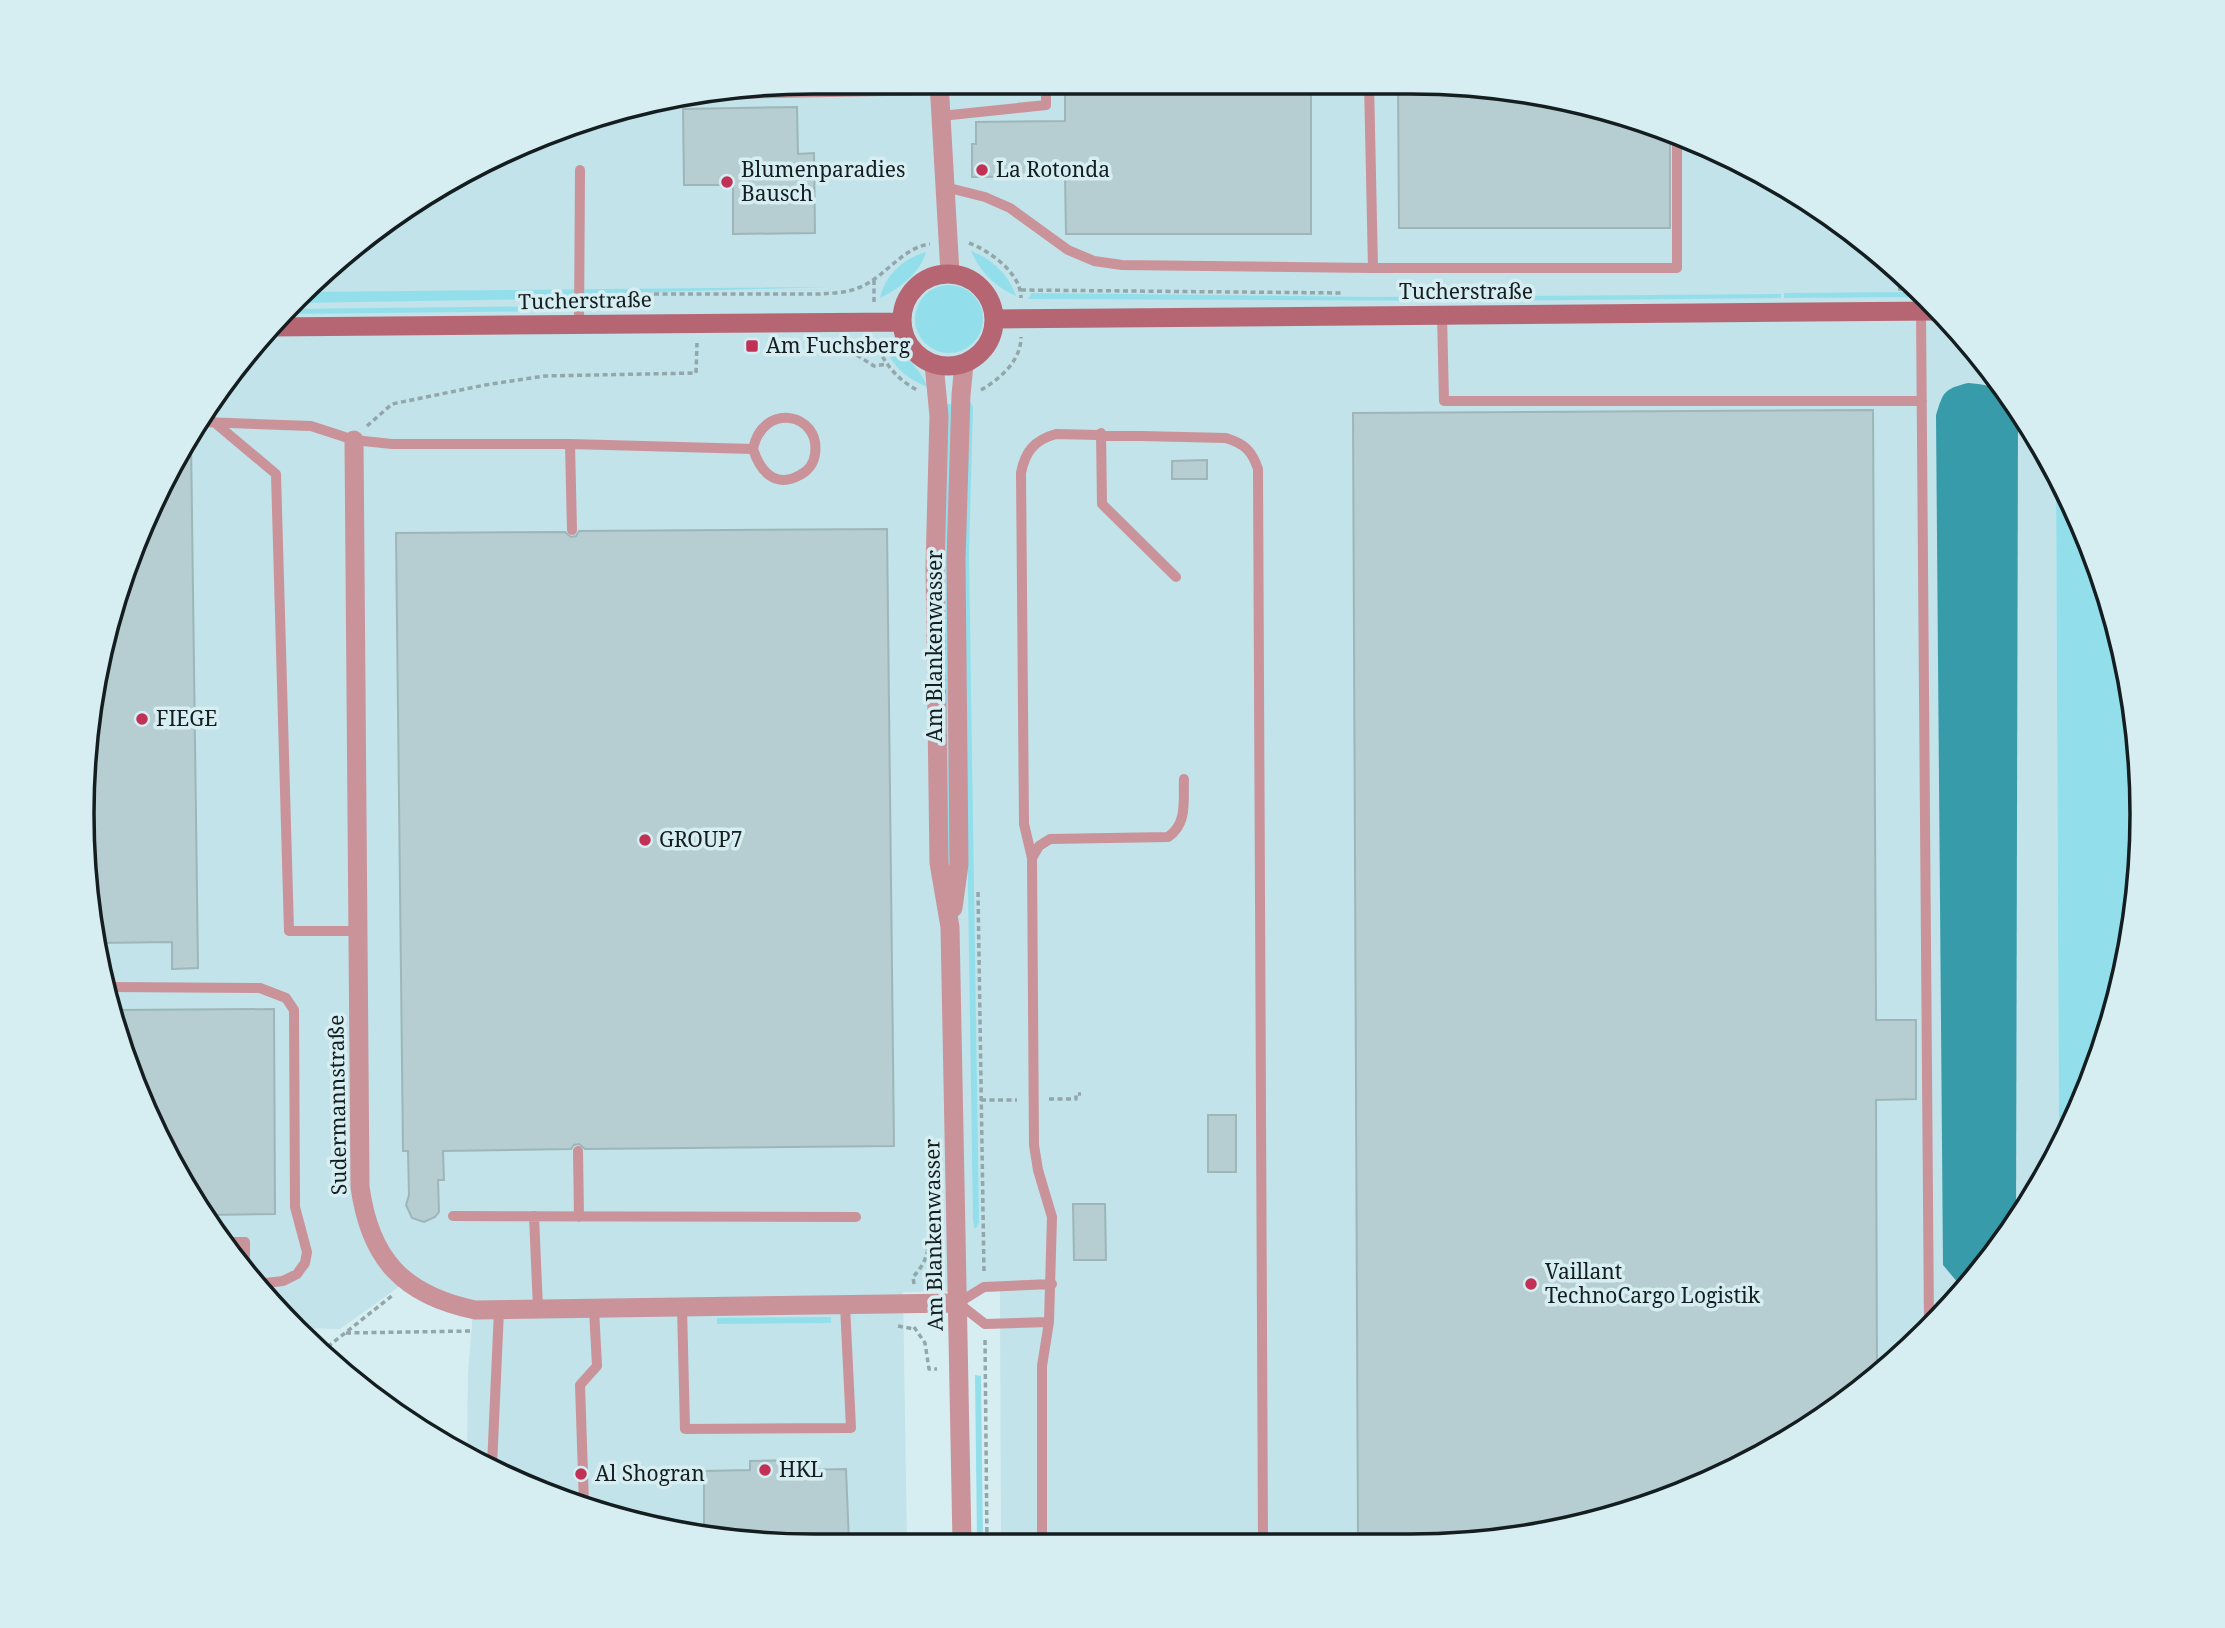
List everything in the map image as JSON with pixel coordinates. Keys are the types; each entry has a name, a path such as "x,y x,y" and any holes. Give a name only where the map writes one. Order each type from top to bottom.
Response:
{"main road":[{"path":"950,273 966,277 980,286 991,301 995,319 993,334 986,348 964,364 949,366 934,365 921,358 904,336 901,322 903,306 919,283 950,273"},
{"name":"Tucherstraße","path":"995,319 1926,311"},
{"name":"Tucherstraße","path":"285,327 901,322"}],"street":[{"path":"940,94 950,273"},
{"name":"Am Blankenwasser","path":"950,927 959,864 956,560 964,364"},
{"name":"Am Blankenwasser","path":"934,365 938,395 935,568 939,863 950,927 962,1534"},
{"name":"Sudermannstraße","path":"354,440 360,1187 373,1240 386,1262 407,1283 429,1297 475,1310 958,1303"}],"lane":[{"path":"941,116 1046,105 1046,94"},
{"path":"1369,94 1373,268"},
{"path":"945,187 985,197 1010,208 1068,250 1094,261 1122,265 1677,268 1677,146"},
{"path":"579,324 580,170"},
{"path":"1442,315 1444,401 1922,401"},
{"path":"1929,315 1922,401 1929,1313"},
{"path":"789,418 800,421 808,428 816,445 811,465 804,473 792,479 780,480 766,474 758,465 753,449 762,428 773,420 789,418"},
{"path":"211,422 311,426 354,440 393,444 570,444 753,449"},
{"path":"210,423 275,474 289,931 358,930"},
{"path":"1101,433 1102,504 1176,577"},
{"path":"1042,1534 1042,1366 1052,1283 1052,1217 1038,1170 1034,1145 1032,858 1024,824 1021,473 1026,454 1039,440 1047,436 1101,433 1226,438 1241,443 1252,453 1258,469 1263,1534"},
{"path":"570,444 572,530"},
{"path":"1032,858 1039,846 1050,839 1168,837 1175,832 1182,819 1184,779"},
{"path":"116,987 260,988 286,998 294,1010 295,1207 307,1252 305,1263 297,1274 284,1281 269,1283"},
{"path":"579,1151 579,1217"},
{"path":"453,1216 856,1217"},
{"path":"534,1216 538,1309"},
{"path":"235,1241 245,1241 245,1254"},
{"path":"1049,1322 985,1324 958,1303 984,1287 1052,1283"},
{"path":"682,1307 685,1429 851,1428 845,1305"},
{"path":"584,1495 580,1385 597,1366 594,1309"},
{"path":"492,1457 499,1310"}],"path":[{"path":"874,280 876,343 887,364 898,377 911,386 928,395 938,395"},
{"path":"1889,289 1902,289"},
{"path":"961,395 978,392 1003,374 1016,358 1021,343 1021,290 1352,293"},
{"path":"354,440 392,404 410,399 545,376 696,373 697,343"},
{"path":"834,344 844,347 874,366 887,364"},
{"path":"978,891 984,1287"},
{"path":"981,1100 1001,1100"},
{"path":"330,1346 407,1283"},
{"path":"985,1324 987,1534"}],"shaded area":[{"path":"1411,94 1458,96 1551,108 1597,119 1686,149 1771,191 1849,243 1920,305 1982,376 2034,454 2056,496 2059,1126 2009,1214 1982,1252 1920,1323 1849,1385 1771,1437 1729,1459 1686,1479 1597,1509 1551,1520 1458,1532 1001,1534 1000,1291 903,1292 907,1534 767,1532 674,1520 628,1509 539,1479 467,1444 468,1373 474,1300 435,1289 414,1276 340,1329 311,1328 243,1252 191,1174 149,1089 119,1000 101,908 94,814 101,720 119,628 149,539 191,454 243,376 305,305 376,243 454,191 496,169 539,149 628,119 674,108 767,96"},
{"path":"971,251 986,258 999,269 1016,296 989,278"},
{"path":"926,252 908,279 880,298 886,282 903,263"},
{"path":"949,285 962,288 973,295 980,306 983,319 980,332 973,343 962,350 949,353 936,350 925,343 918,332 915,319 918,306 925,295 936,288"},
{"path":"824,287 627,293 599,298 307,303 319,292"},
{"path":"1906,292 1911,297 1784,298 1784,293"},
{"path":"1032,293 1374,297 1781,294 1781,298 1472,301 1028,299"},
{"path":"568,306 565,311 297,314 301,309"},
{"path":"883,342 897,349 909,360 928,387 900,370"},
{"path":"1968,383 1990,387 2018,428 2016,1203 1982,1252 1957,1282 1943,1265 1936,415 1946,393 1954,387"},
{"path":"967,403 971,403 973,407 969,554 979,1223 976,1228 973,1219 963,553"},
{"path":"946,404 954,404 950,866 942,570"},
{"path":"2056,496 2092,583 2117,674 2129,767 2130,814 2129,861 2117,954 2092,1045 2059,1126"},
{"path":"831,1317 831,1323 717,1324 717,1318"},
{"path":"975,1375 981,1376 983,1534 977,1534"}],"building":[{"path":"1065,94 1311,94 1311,234 1066,234 1065,176 972,177 972,144 976,144 976,122 1065,121"},
{"path":"1398,94 1458,96 1551,108 1597,119 1670,143 1670,228 1399,228"},
{"path":"797,107 798,154 814,153 815,233 733,234 733,185 684,185 683,109"},
{"path":"1873,410 1876,1020 1916,1020 1916,1099 1876,1100 1877,1362 1811,1412 1729,1459 1642,1495 1551,1520 1458,1532 1358,1534 1353,413"},
{"name":"FIEGE","path":"191,454 198,968 172,969 172,942 106,943 96,861 94,814 101,720 119,628 149,539"},
{"path":"1207,460 1207,479 1172,479 1172,461"},
{"name":"GROUP7","path":"887,529 894,1146 585,1149 579,1144 571,1149 443,1151 444,1180 438,1180 439,1212 424,1222 412,1218 406,1205 409,1195 408,1151 403,1151 396,533 565,532 571,537 576,536 579,531"},
{"path":"274,1009 275,1214 217,1215 191,1174 149,1089 122,1010"},
{"path":"1208,1115 1236,1115 1236,1172 1208,1172"},
{"path":"1073,1204 1105,1204 1106,1260 1074,1260"},
{"path":"799,1460 799,1470 846,1469 849,1534 767,1532 704,1525 704,1471 750,1470 750,1461"}],"place":[{"name":"La Rotonda","path":"982,170"},
{"name":"Blumenparadies Bausch","path":"727,182"},
{"name":"Am Fuchsberg","path":"752,346"},
{"name":"FIEGE","path":"142,719"},
{"name":"GROUP7","path":"645,840"},
{"name":"Vaillant TechnoCargo Logistik","path":"1531,1284"},
{"name":"HKL","path":"765,1470"},
{"name":"Al Shogran","path":"581,1474"}]}
